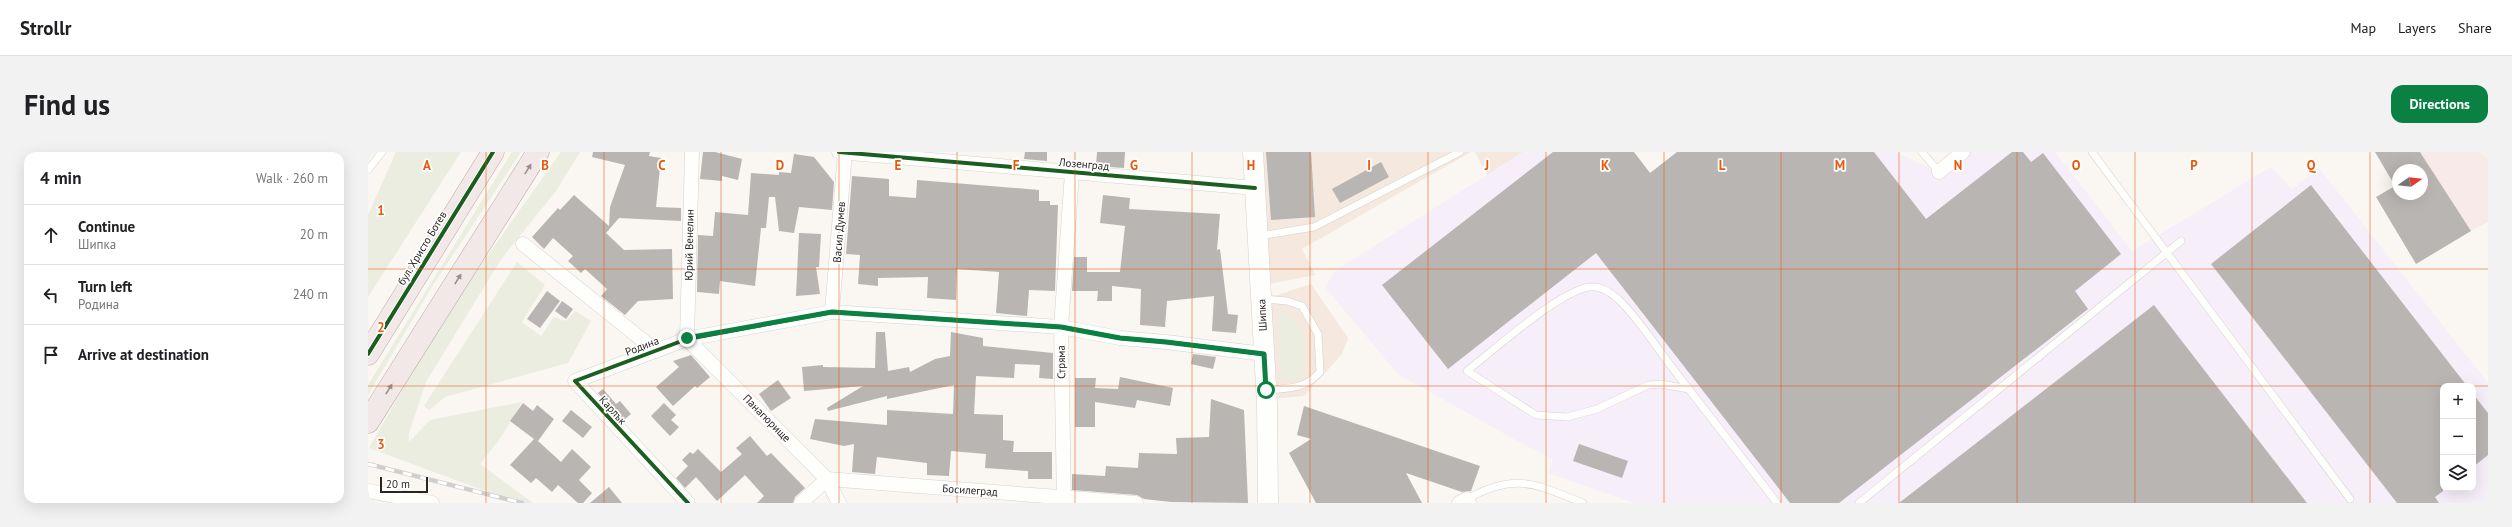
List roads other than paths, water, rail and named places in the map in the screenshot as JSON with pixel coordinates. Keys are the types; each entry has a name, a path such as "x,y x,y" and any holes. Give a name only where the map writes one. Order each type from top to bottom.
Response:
{"main road":[{"name":"бул. Христо Ботев","path":"368,354 493,152"},
{"path":"368,422 538,152"},
{"name":"Шипка","path":"1253,152 1266,390 1268,503"}],"street":[{"name":"Юрий Венелин","path":"687,338 692,152"},
{"name":"Лозенград","path":"843,152 1255,188"},
{"name":"Васил Думев","path":"832,312 843,152"},
{"path":"1939,172 1963,152"},
{"name":"Стряма","path":"1064,500 1061,327 1072,172"},
{"path":"523,244 656,351"},
{"name":"Родина","path":"575,381 687,338 832,312 1061,327 1120,338 1264,354"},
{"name":"Панагюрище","path":"687,338 827,479 840,503"},
{"name":"Карлък","path":"575,381 658,474 688,503"},
{"path":"801,503 827,479"},
{"name":"Босилеград","path":"827,479 1064,500 1136,503"},
{"path":"373,495 432,503"}],"lane":[{"path":"368,170 382,152"},
{"path":"1258,236 1314,227 1460,152"},
{"path":"1922,152 1939,172"},
{"path":"2092,152 2350,499"},
{"path":"1859,503 2181,241"},
{"path":"1689,390 1660,384 1648,385 1597,409 1567,417 1536,415 1467,371 1545,310 1575,290 1590,286 1603,288 1618,300 1689,390 1777,503"},
{"path":"1261,299 1287,301 1302,306 1318,334 1320,372 1310,384 1293,388 1266,390"},
{"path":"1465,502 1486,488 1507,483 1523,482 1583,503"}],"railway":[{"path":"368,464 522,503"}]}
